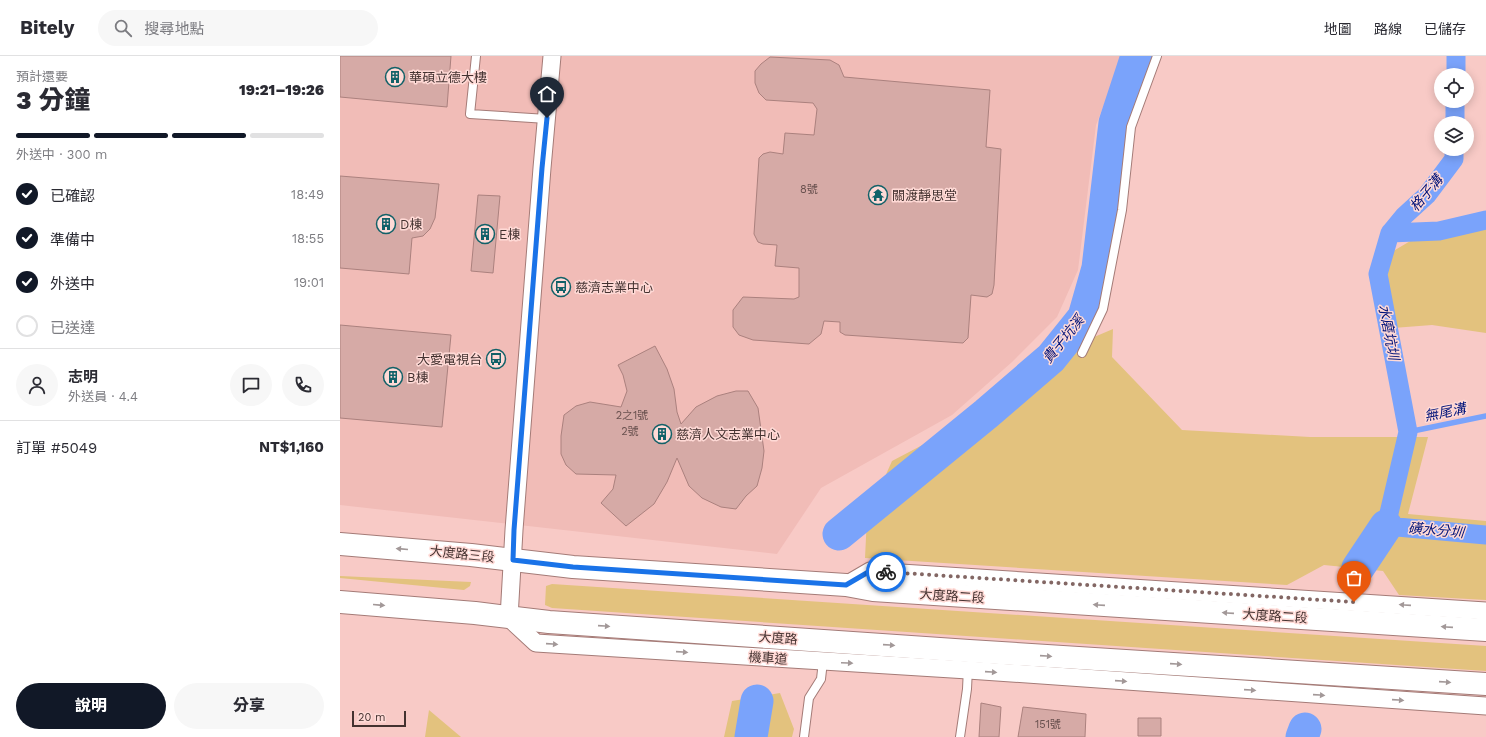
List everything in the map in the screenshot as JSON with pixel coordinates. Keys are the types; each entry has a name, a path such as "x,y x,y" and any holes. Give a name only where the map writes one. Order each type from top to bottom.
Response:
{"main road":[{"name":"大度路三段","path":"340,544 573,567 846,585"},
{"name":"大度路二段","path":"846,585 873,590 1486,630"},
{"path":"340,602 475,613 509,618"},
{"name":"大度路","path":"509,618 556,623 734,635 818,654"},
{"path":"818,654 1486,684"}],"street":[{"path":"509,618 514,530 552,56"},
{"name":"大度路二段","path":"846,585 870,571 1486,610"},
{"name":"機車道","path":"509,618 536,643 727,655 818,654"},
{"path":"968,661 1486,706"}],"lane":[{"path":"476,56 470,114 547,118"},
{"path":"1082,353 1103,309 1122,210 1131,127 1157,56"},
{"path":"804,737 809,698 821,679 818,654"},
{"path":"960,737 968,661"}],"shaded area":[{"path":"340,56 1123,56 1096,125 1078,270 1057,317 1012,362 952,415 821,488 777,554 340,505"},
{"path":"1486,229 1486,333 1432,325 1380,329 1373,263 1412,240"},
{"path":"1113,329 1112,357 1182,430 1310,437 1428,437 1408,514 1486,521 1486,600 1399,595 1383,571 1324,565 1287,585 865,558 867,517 892,461 949,431 1021,400 1080,343"},
{"path":"340,576 471,582 470,586 464,590 340,578"},
{"path":"552,584 1486,646 1486,671 552,608 545,605 546,586"},
{"path":"780,693 794,729 792,737 724,737 732,701"},
{"path":"429,710 461,737 425,737"}],"building":[{"name":"華碩立德大樓","path":"340,56 451,56 447,107 340,97"},
{"name":"關渡靜思堂","path":"770,57 830,60 839,65 844,77 990,90 986,147 1001,149 994,285 992,294 987,297 971,295 968,338 963,343 845,335 840,332 840,322 824,321 821,334 809,344 753,340 739,335 733,327 733,310 743,297 794,299 799,297 799,268 775,266 777,245 758,242 754,234 759,158 763,154 770,152 783,154 785,133 814,135 817,109 813,103 766,100 759,93 755,83 755,71"},
{"name":"D棟","path":"340,176 439,184 435,218 430,229 423,236 412,238 409,274 340,268"},
{"name":"E棟","path":"478,195 500,196 493,273 471,271"},
{"name":"B棟","path":"340,325 451,335 442,427 340,418"},
{"name":"慈濟人文志業中心","path":"655,346 667,369 674,389 677,412 681,424 696,407 717,396 736,391 748,391 758,408 764,451 762,468 757,486 746,496 736,509 721,507 702,498 689,486 677,458 667,482 654,504 626,526 601,503 613,489 616,475 576,474 566,465 561,454 561,436 564,415 576,406 590,402 621,407 627,391 623,375 618,365"},
{"path":"981,703 1001,707 999,737 979,737"},
{"path":"1023,707 1086,714 1085,737 1018,737"},
{"path":"1138,718 1161,718 1161,736 1138,736"}],"waterway":[{"name":"貴子坑溪","path":"839,534 986,414 1051,358 1084,317 1098,268 1115,123 1137,56"},
{"name":"格子溝","path":"1456,56 1456,68"},
{"name":"格子溝","path":"1455,108 1455,116"},
{"name":"格子溝","path":"1390,233 1404,216 1427,195 1454,159 1454,156"},
{"name":"水磨坑圳","path":"1486,220 1439,231 1390,233 1378,274 1408,432 1386,526 1486,535"},
{"name":"無尾溝","path":"1408,432 1486,416"},
{"path":"1358,568 1386,526"},
{"name":"貴子坑溪","path":"751,737 757,701"},
{"path":"1302,737 1305,729"}],"way so far":[{"path":"886,572 1354,602"}],"place":[{"name":"華碩立德大樓","path":"395,77"},
{"name":"關渡靜思堂","path":"878,195"},
{"name":"D棟","path":"386,224"},
{"name":"E棟","path":"485,234"},
{"name":"慈濟志業中心","path":"561,287"},
{"name":"大愛電視台","path":"496,359"},
{"name":"B棟","path":"393,377"},
{"name":"慈濟人文志業中心","path":"662,434"}],"route":[{"path":"547,118 514,530 513,560 573,567 846,585 870,571 886,572"}],"water label":[{"name":"磺水分圳","path":"1436,530"}]}
